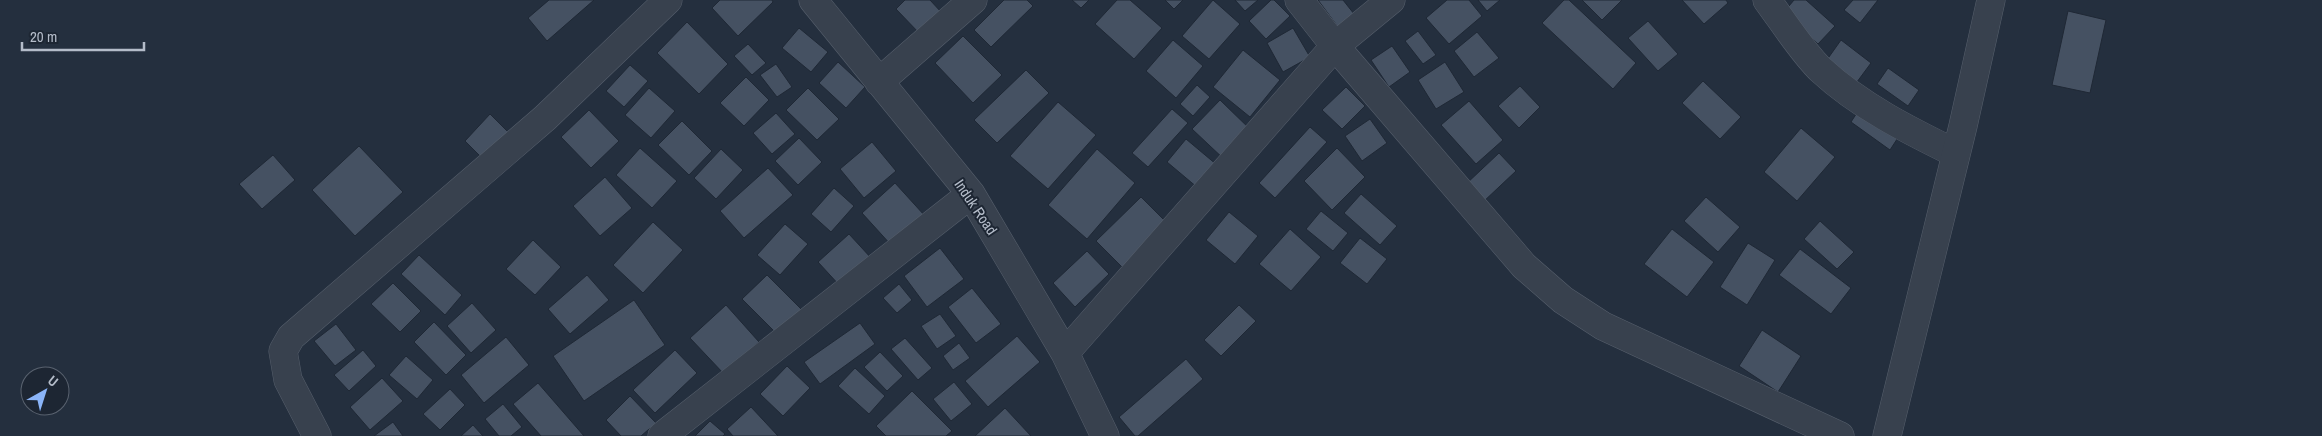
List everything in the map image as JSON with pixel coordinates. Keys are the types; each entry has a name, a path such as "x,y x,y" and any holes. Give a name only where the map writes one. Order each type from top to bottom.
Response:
{"street":[{"path":"318,436 288,380 283,351 291,337 545,118 668,0"},
{"name":"Induk Road","path":"813,0 971,194 1065,353 1105,436"},
{"path":"879,82 973,0"},
{"path":"1299,0 1335,46 1524,266 1563,300 1603,326 1840,436"},
{"path":"1065,353 1335,46 1391,0"},
{"path":"1767,0 1820,69 1856,97 1900,126 1955,153"},
{"path":"1887,436 1963,126 1991,0"},
{"path":"662,436 971,194"}],"building":[{"path":"549,0 594,0 547,41 528,18"},
{"path":"720,0 772,0 773,2 738,36 712,8"},
{"path":"905,0 930,0 942,13 920,34 896,9"},
{"path":"1004,0 1027,0 1033,6 991,47 974,30"},
{"path":"1072,0 1089,0 1081,8"},
{"path":"1117,0 1130,0 1162,28 1134,59 1095,24"},
{"path":"1165,0 1183,0 1174,9"},
{"path":"1213,0 1240,24 1209,59 1182,36"},
{"path":"1235,0 1258,0 1245,11"},
{"path":"1271,0 1274,0 1290,16 1266,39 1249,21"},
{"path":"1318,0 1343,0 1358,19 1341,31"},
{"path":"1447,0 1469,0 1482,16 1449,44 1426,18"},
{"path":"1478,0 1500,0 1487,11"},
{"path":"1564,0 1569,0 1636,63 1613,89 1542,23"},
{"path":"1582,0 1622,0 1602,20"},
{"path":"1682,0 1726,0 1728,3 1704,24"},
{"path":"1794,0 1806,0 1835,26 1818,44 1784,12"},
{"path":"1853,0 1878,0 1860,23 1844,10"},
{"path":"2068,11 2106,20 2090,93 2052,85"},
{"path":"1648,21 1678,54 1658,71 1628,38"},
{"path":"687,22 728,64 699,94 657,53"},
{"path":"799,28 828,52 811,72 782,48"},
{"path":"1293,28 1310,57 1283,72 1267,43"},
{"path":"1418,31 1436,55 1423,64 1405,41"},
{"path":"1477,32 1499,58 1474,77 1454,51"},
{"path":"963,36 1002,75 973,103 935,63"},
{"path":"1173,40 1203,66 1176,98 1146,71"},
{"path":"1841,40 1871,63 1854,86 1824,64"},
{"path":"748,44 766,63 752,75 734,56"},
{"path":"1392,46 1410,72 1389,87 1371,60"},
{"path":"1243,50 1280,80 1250,117 1213,87"},
{"path":"838,62 865,87 846,108 819,83"},
{"path":"1445,62 1464,92 1436,109 1418,80"},
{"path":"776,64 792,87 777,97 760,75"},
{"path":"630,65 648,81 624,107 606,91"},
{"path":"1888,68 1919,90 1908,106 1877,84"},
{"path":"1026,70 1049,93 997,143 974,120"},
{"path":"746,77 769,100 744,126 720,103"},
{"path":"1703,81 1741,117 1720,139 1682,103"},
{"path":"1197,85 1210,97 1193,116 1180,104"},
{"path":"1520,86 1540,107 1519,128 1498,106"},
{"path":"1346,87 1365,106 1342,129 1322,110"},
{"path":"649,88 675,111 651,138 625,115"},
{"path":"808,88 839,119 817,140 786,110"},
{"path":"1220,100 1254,133 1226,161 1192,129"},
{"path":"1469,101 1503,140 1476,164 1441,125"},
{"path":"1058,102 1096,135 1048,189 1010,156"},
{"path":"1862,105 1901,133 1890,150 1851,122"},
{"path":"1172,109 1188,123 1148,167 1132,153"},
{"path":"589,110 619,141 591,168 561,137"},
{"path":"776,113 795,134 772,154 753,133"},
{"path":"490,114 510,134 484,160 465,141"},
{"path":"1370,119 1387,143 1362,161 1345,136"},
{"path":"682,121 712,151 689,175 658,145"},
{"path":"1310,127 1327,142 1275,198 1259,183"},
{"path":"1801,128 1835,157 1797,201 1764,172"},
{"path":"799,138 822,162 798,185 775,161"},
{"path":"1186,139 1217,165 1198,188 1167,162"},
{"path":"872,142 896,171 864,198 840,169"},
{"path":"359,146 403,192 355,236 312,190"},
{"path":"640,148 677,181 652,208 616,175"},
{"path":"1337,148 1365,177 1332,210 1304,181"},
{"path":"721,149 743,170 716,199 694,178"},
{"path":"1097,149 1135,183 1087,239 1048,205"},
{"path":"1499,153 1516,171 1482,203 1465,185"},
{"path":"273,155 295,180 262,209 239,184"},
{"path":"768,168 793,195 744,238 720,211"},
{"path":"605,177 632,208 600,236 573,206"},
{"path":"895,183 925,216 892,246 862,213"},
{"path":"834,188 854,206 831,232 811,214"},
{"path":"1361,194 1397,226 1380,245 1344,213"},
{"path":"1141,197 1170,226 1126,271 1096,241"},
{"path":"1706,197 1740,227 1718,252 1684,221"},
{"path":"1321,211 1348,233 1333,251 1306,229"},
{"path":"1229,212 1258,236 1235,264 1206,240"},
{"path":"1820,221 1854,252 1837,269 1804,239"},
{"path":"653,222 683,250 643,293 613,265"},
{"path":"785,224 808,244 780,275 757,255"},
{"path":"1290,229 1321,257 1291,291 1259,264"},
{"path":"1672,229 1714,262 1687,297 1644,264"},
{"path":"849,234 872,259 841,287 818,262"},
{"path":"1360,238 1387,259 1367,284 1340,263"},
{"path":"533,240 561,267 535,295 506,269"},
{"path":"1748,243 1775,260 1747,305 1720,287"},
{"path":"940,248 964,279 927,307 904,276"},
{"path":"1800,249 1851,288 1831,314 1779,275"},
{"path":"1087,251 1109,274 1075,307 1053,283"},
{"path":"419,255 462,295 445,315 401,274"},
{"path":"587,275 609,300 570,334 548,309"},
{"path":"767,275 805,313 780,337 742,299"},
{"path":"393,283 421,311 400,332 371,304"},
{"path":"899,284 912,300 897,313 883,298"},
{"path":"972,288 1001,324 976,343 948,307"},
{"path":"634,300 665,345 584,401 553,356"},
{"path":"472,303 496,330 471,353 447,326"},
{"path":"726,305 759,342 724,374 690,338"},
{"path":"1239,305 1256,321 1221,356 1204,340"},
{"path":"940,314 956,336 937,349 921,326"},
{"path":"434,322 466,355 446,375 414,342"},
{"path":"860,323 875,344 820,384 804,362"},
{"path":"336,324 356,350 335,366 314,341"},
{"path":"1762,330 1801,356 1778,392 1739,366"},
{"path":"1017,336 1040,362 988,407 965,381"},
{"path":"506,337 529,365 484,403 461,375"},
{"path":"905,338 932,368 918,380 891,349"},
{"path":"959,343 970,358 953,370 943,356"},
{"path":"363,350 376,366 349,391 334,375"},
{"path":"675,350 697,373 655,413 633,390"},
{"path":"880,352 903,376 887,391 864,367"},
{"path":"406,356 433,380 417,399 389,375"},
{"path":"1186,359 1203,379 1138,436 1135,436 1119,417"},
{"path":"787,366 810,388 783,416 760,394"},
{"path":"855,368 885,396 869,414 838,386"},
{"path":"382,378 403,401 370,430 350,407"},
{"path":"954,382 972,404 951,421 933,399"},
{"path":"538,383 584,436 541,436 513,404"},
{"path":"450,389 465,405 440,430 423,414"},
{"path":"912,391 952,431 946,436 886,436 876,426"},
{"path":"630,396 656,423 641,436 621,436 606,420"},
{"path":"503,404 522,427 511,436 499,436 485,419"},
{"path":"751,407 778,436 733,436 727,429"},
{"path":"1005,408 1031,436 975,436"},
{"path":"710,421 725,434 723,436 695,436"},
{"path":"393,422 403,436 374,436"},
{"path":"473,425 483,436 461,436"}]}
